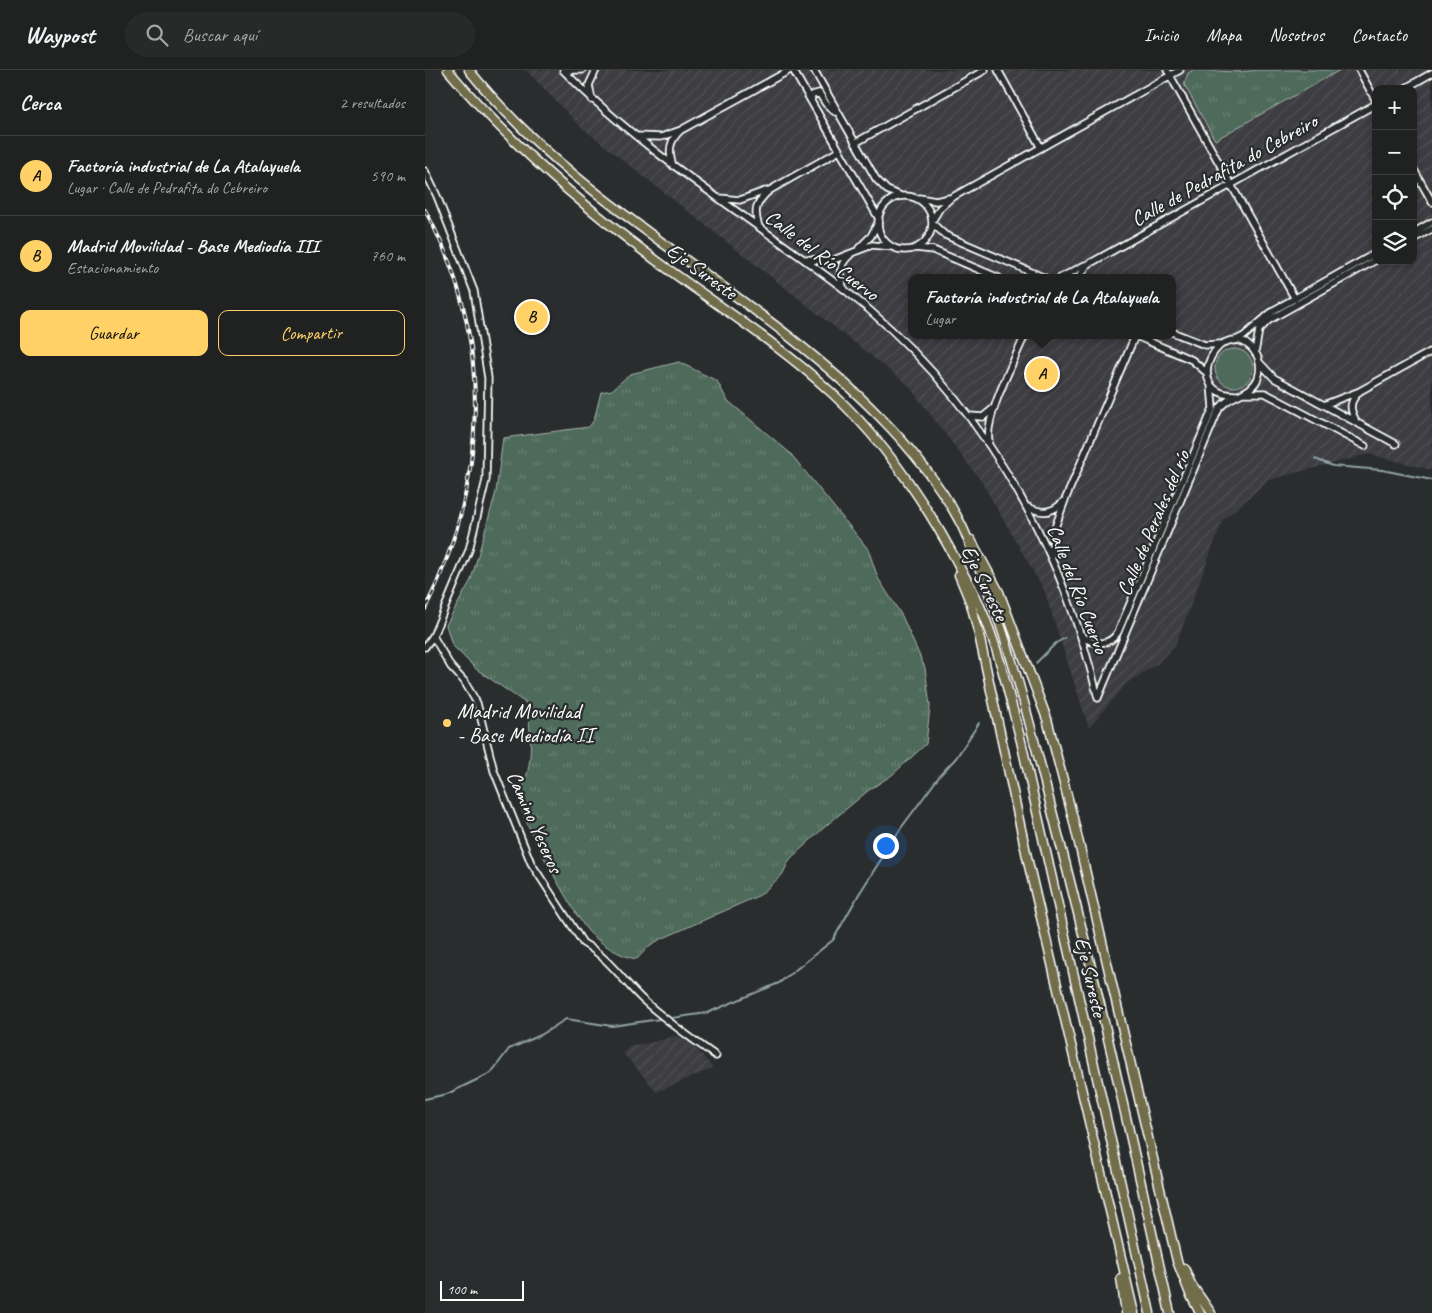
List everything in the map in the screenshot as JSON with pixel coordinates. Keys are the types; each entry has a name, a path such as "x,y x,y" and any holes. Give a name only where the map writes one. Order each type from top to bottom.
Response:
{"highway":[{"name":"Eje Sureste","path":"449,70 505,132 554,179 641,249 793,359 835,395 878,441 905,476 944,538 980,605 998,654 1016,723 1150,1313"},
{"name":"Eje Sureste","path":"469,70 520,126 594,193 796,340 845,383 904,442 961,524 1000,620 1016,671 1076,903 1170,1313"},
{"path":"961,524 979,551 999,592 1047,719 1073,818 1177,1261 1200,1313"},
{"path":"944,538 971,604 979,635 1027,857 1134,1313"},
{"path":"1169,1224 1191,1284 1211,1313"},
{"path":"1117,1244 1125,1313"}],"street":[{"path":"564,70 582,70"},
{"name":"Calle del Río Cuervo","path":"564,70 592,100 634,136 845,291 885,324 935,372 990,444 1028,507 1053,559 1080,634 1097,698"},
{"path":"592,100 589,85 591,76 596,70"},
{"path":"634,136 661,137 681,130 792,70 879,220 882,236 895,248"},
{"path":"814,70 872,174 882,187 901,196 936,200 951,198"},
{"path":"855,143 985,70"},
{"path":"998,70 1041,148"},
{"path":"914,248 926,240 932,222 940,208 951,198 1169,73 1181,70"},
{"path":"1359,70 1372,94"},
{"path":"1169,73 1295,299"},
{"path":"1411,85 1432,73"},
{"path":"811,101 814,93 819,93 826,104 839,115"},
{"name":"Calle de Pedrafita do Cebreiro","path":"1068,274 1231,185 1372,104"},
{"path":"673,166 670,145 681,130"},
{"path":"760,228 755,215 756,206 761,197 839,151"},
{"path":"425,171 437,196 474,291 488,378 486,480 469,550 433,636 425,646"},
{"path":"1417,175 1432,202"},
{"path":"716,197 741,200 770,190"},
{"path":"845,291 840,269 845,259 867,241 886,204 901,196"},
{"path":"914,198 927,207 932,222 945,235 1036,274"},
{"path":"1417,230 1432,222"},
{"path":"1417,237 1432,229"},
{"path":"801,258 825,262 872,245 914,248 933,250 990,274"},
{"path":"1176,334 1205,345 1234,342 1244,336 1268,314 1372,256"},
{"path":"1255,353 1259,330 1269,320 1372,262"},
{"name":"Calle de Pedrafita do Cebreiro","path":"1081,274 1087,265"},
{"path":"990,444 988,430 995,406 1023,339"},
{"path":"1053,559 1053,533 1065,500 1133,339"},
{"path":"1144,339 1191,360 1207,373 1211,382 1223,392 1265,394 1365,446"},
{"path":"1234,342 1246,345 1255,353 1270,375 1396,444"},
{"path":"1207,373 1208,359 1223,344"},
{"path":"1326,404 1360,391 1432,351"},
{"path":"1239,394 1249,389 1258,379 1259,361"},
{"name":"Calle de Perales del río","path":"1080,634 1089,641 1103,643 1112,640 1118,632 1213,408 1215,399 1211,382"},
{"path":"1357,421 1352,413 1351,403 1360,391"},
{"name":"Calle de Perales del río","path":"1097,698 1216,416 1223,404 1239,394"},
{"path":"969,416 986,416 995,406"},
{"path":"1028,507 1042,512 1051,512 1065,500"},
{"name":"Camino Yeseros","path":"433,636 451,667 464,681 477,703 494,771 531,863 583,944 592,948 617,971 642,999 715,1056"}],"shaded area":[{"path":"526,70 1432,70 1432,470 1368,454 1269,480 1223,520 1176,644 1158,663 1127,683 1089,728 1044,590 981,481 908,385 581,127"},
{"path":"676,1036 690,1041 713,1068 657,1092 623,1053 631,1045 649,1043"}],"green space":[{"path":"1193,70 1233,72 1257,70 1340,70 1215,140 1184,84 1188,73"},
{"path":"1234,349 1247,355 1253,368 1247,381 1234,387 1221,381 1215,368 1221,355"},
{"path":"679,362 717,381 727,400 790,453 868,549 878,578 902,616 925,668 930,706 926,744 892,775 869,790 828,824 790,859 782,875 760,895 659,940 649,946 637,959 611,949 598,940 588,931 572,908 530,831 521,806 521,795 530,758 530,727 527,704 476,669 452,645 446,625 471,580 496,492 503,438 589,427 594,420 601,392 612,390 630,374"}],"waterway":[{"path":"1315,459 1333,466 1382,470 1432,480"},
{"path":"1036,663 1056,643 1065,638"},
{"path":"672,1018 707,1013 779,983 833,940 859,894 901,828 941,774 956,758 979,723"},
{"path":"425,1099 447,1094 491,1073 509,1049 541,1035 566,1019 612,1026 660,1019"}],"railway":[{"path":"425,210 448,258 463,308 472,359 475,409 471,460 461,511 446,561 425,609"}],"place":[{"name":"Madrid Movilidad - Base Mediodía III","path":"532,317"},
{"name":"Factoría industrial de La Atalayuela","path":"1042,374"},
{"name":"Madrid Movilidad - Base Mediodía II","path":"447,723"}]}
